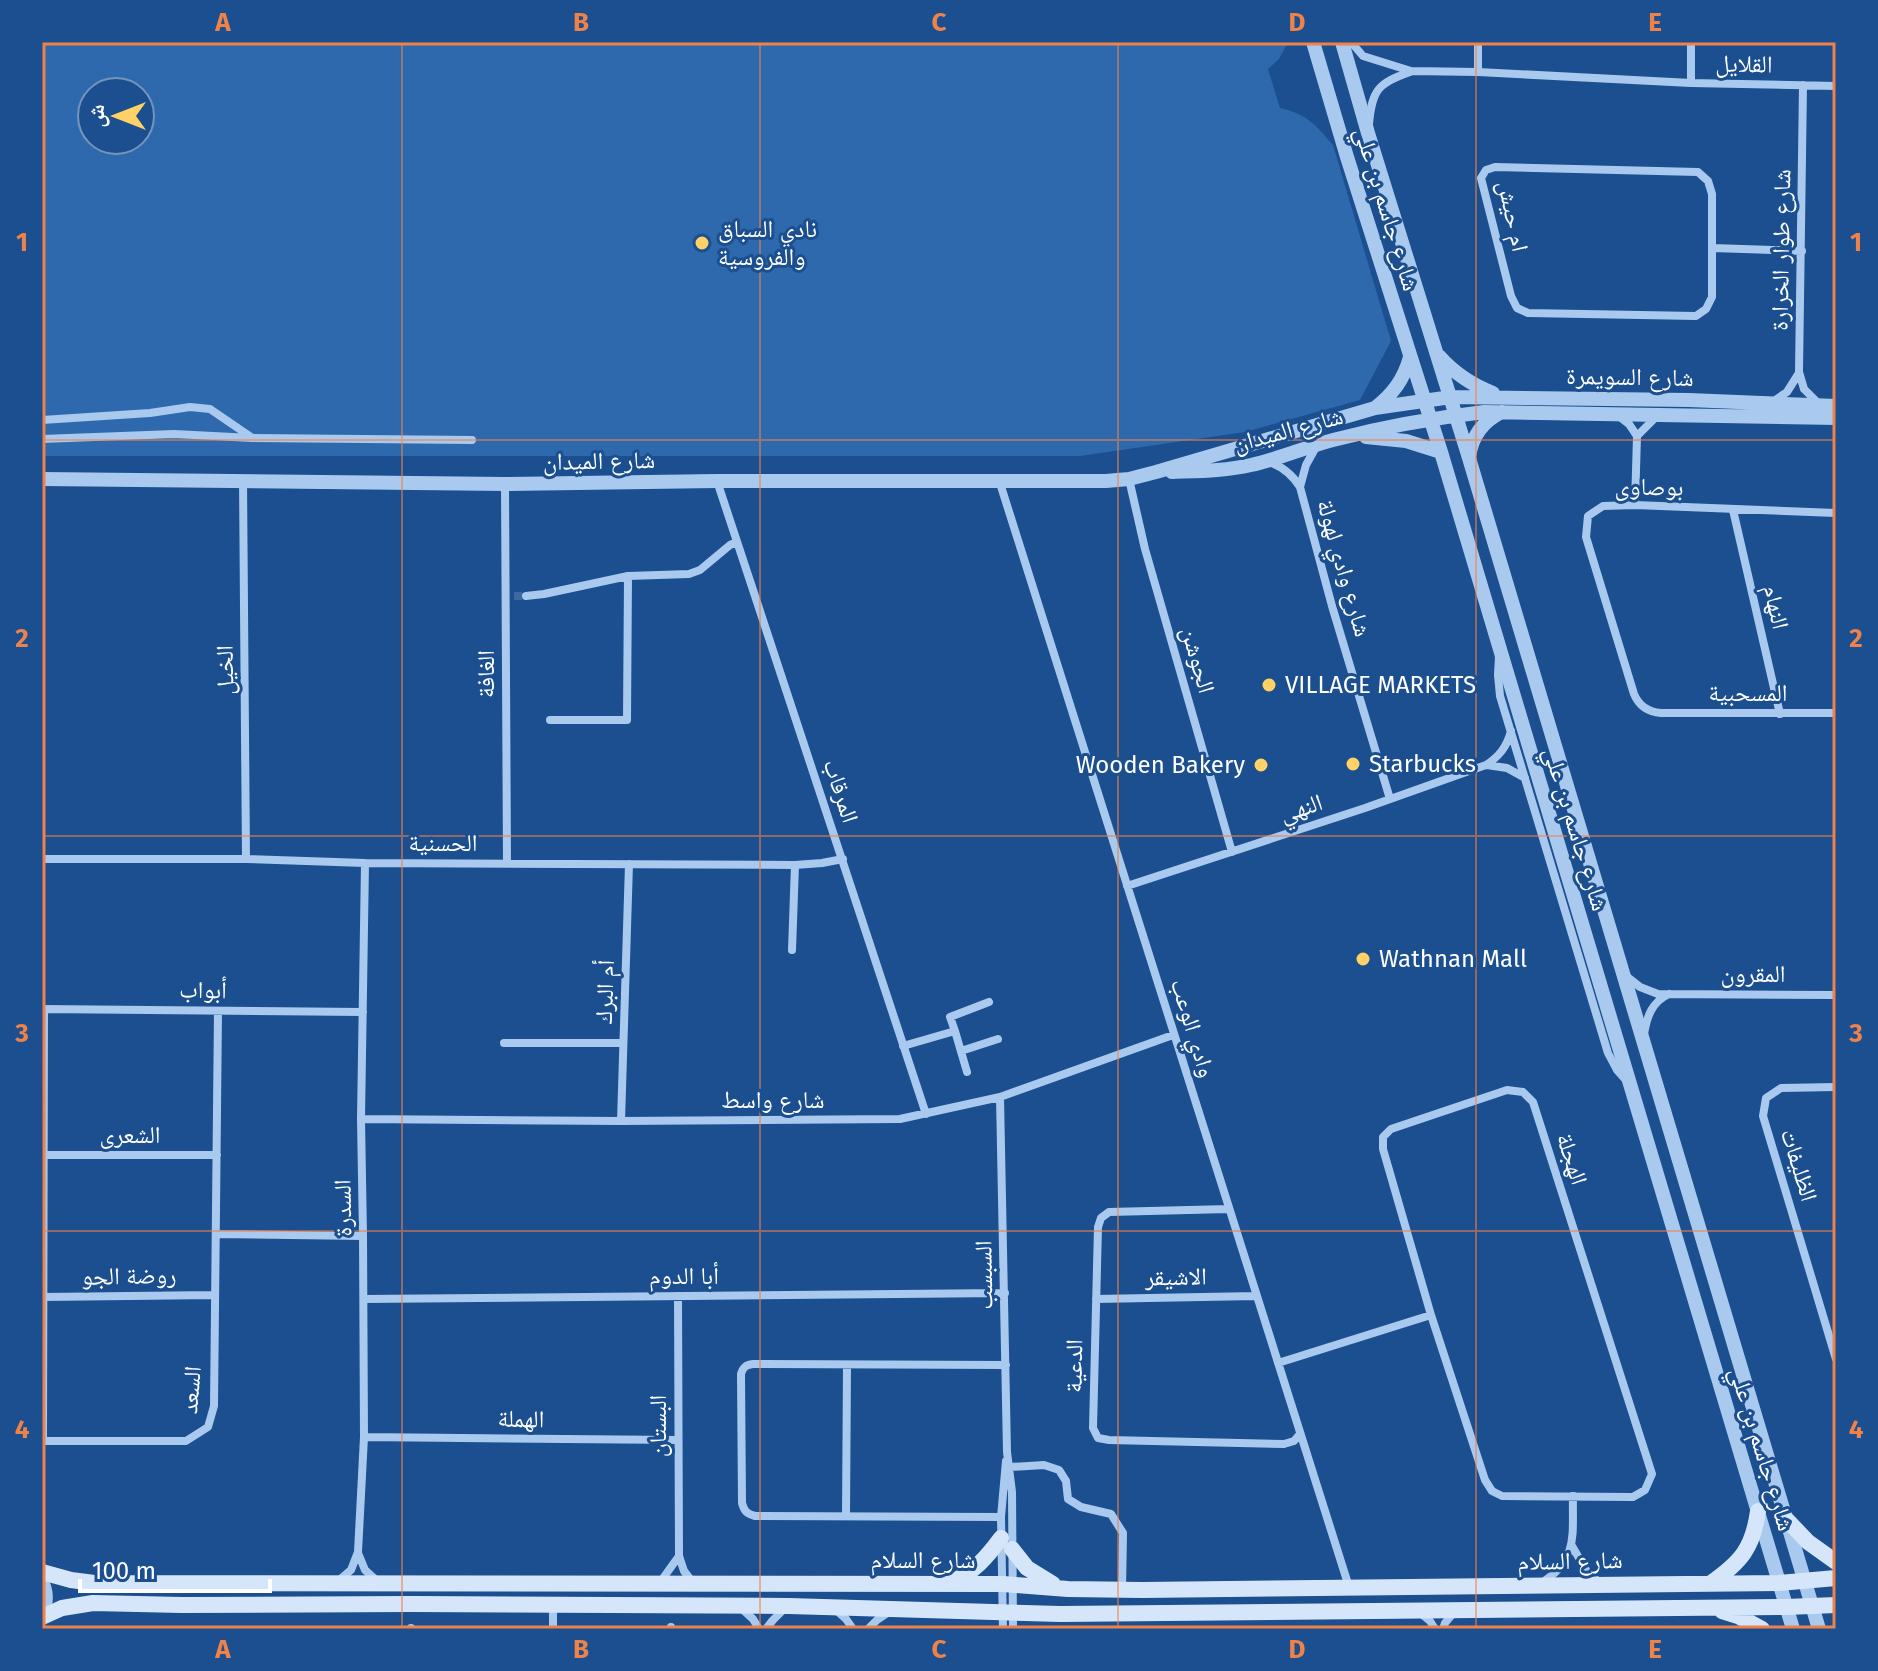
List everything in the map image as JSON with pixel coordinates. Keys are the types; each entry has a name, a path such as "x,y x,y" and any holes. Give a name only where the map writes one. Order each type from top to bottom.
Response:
{"main road":[{"path":"1711,1583 1744,1555 1756,1528 1758,1511"},
{"path":"1786,1519 1808,1542 1836,1562"},
{"path":"946,1584 967,1575 1007,1544 1027,1568 1058,1587"},
{"name":"شارع السلام","path":"42,1574 94,1583 1008,1584 1122,1590 1779,1583 1836,1578"},
{"name":"شارع السلام","path":"42,1618 62,1608 93,1603 789,1606 896,1608 1006,1617 1836,1605"},
{"path":"1713,1608 1738,1616 1762,1629"},
{"path":"1029,1629 1049,1614"}],"street":[{"name":"شارع جاسم بن علي","path":"1313,42 1441,452 1793,1629"},
{"name":"شارع جاسم بن علي","path":"1342,42 1819,1629"},
{"name":"القلايل","path":"1351,42 1363,56 1411,71 1836,86"},
{"path":"1478,42 1478,72"},
{"path":"1691,42 1691,83"},
{"path":"1368,133 1371,101 1381,86 1388,79 1411,71"},
{"name":"شارع طوار الخرارة","path":"1799,372 1803,85"},
{"name":"ام حيش","path":"1495,167 1698,172 1708,181 1712,194 1713,248 1712,297 1706,309 1696,316 1528,313 1517,308 1511,296 1481,178 1486,170 1495,167"},
{"path":"1713,248 1802,251"},
{"path":"1435,351 1466,380 1504,404 1479,429 1470,447 1469,458"},
{"path":"1375,408 1398,386 1410,356"},
{"path":"1767,403 1787,392 1799,372"},
{"path":"1799,372 1804,389 1815,401 1829,406"},
{"name":"شارع السويمرة","path":"1424,400 1451,397 1617,415 1836,418"},
{"name":"شارع الميدان","path":"42,479 505,484 1087,482 1129,479 1375,408 1424,400"},
{"name":"شارع السويمرة","path":"1429,419 1504,404 1689,400 1829,406"},
{"path":"42,420 150,413 190,407 210,409 252,438"},
{"path":"1617,415 1629,424 1637,436 1635,505"},
{"path":"1637,436 1658,416"},
{"name":"شارع الميدان","path":"1156,472 1218,471 1266,461 1354,435 1429,419"},
{"path":"42,439 174,434 252,438 472,440"},
{"path":"1354,435 1395,438 1441,452"},
{"name":"شارع وادي لهولة","path":"1300,487 1306,465 1318,445"},
{"name":"شارع وادي لهولة","path":"1266,461 1282,468 1300,487 1390,799"},
{"name":"الجوشن","path":"1129,479 1145,549 1232,852"},
{"name":"الخيل","path":"243,480 246,859"},
{"name":"وادي الوعب","path":"999,480 1349,1587"},
{"name":"المرقاب","path":"717,481 926,1114"},
{"name":"الغافة","path":"505,484 510,597 507,863"},
{"name":"بوصاوى","path":"1661,713 1648,710 1636,699 1586,537 1588,516 1603,506 1635,505 1836,513"},
{"name":"النهام","path":"1733,510 1780,714"},
{"path":"526,596 628,576 689,574 700,570 737,542"},
{"path":"550,720 627,720 628,576"},
{"path":"1500,651 1498,685 1525,778 1608,1053 1617,1070 1630,1083"},
{"name":"المسحبية","path":"1661,713 1836,713"},
{"path":"1486,765 1505,747 1511,731"},
{"path":"1486,765 1507,768 1525,778"},
{"name":"النهي","path":"1127,886 1486,765"},
{"name":"الحسنية","path":"42,859 795,865 843,859"},
{"name":"السدرة","path":"358,1552 364,1437 361,1119 365,863"},
{"name":"أم البرك","path":"621,1121 629,864"},
{"path":"792,950 795,865"},
{"name":"المقرون","path":"1624,975 1649,992 1670,994 1836,995"},
{"path":"1643,1041 1650,1011 1662,997 1670,994"},
{"path":"967,1072 950,1017 989,1002"},
{"path":"42,1441 43,1009"},
{"name":"أبواب","path":"43,1009 363,1012"},
{"name":"السعد","path":"42,1441 186,1441 208,1427 214,1406 218,1011"},
{"path":"903,1046 955,1031"},
{"name":"شارع واسط","path":"361,1119 900,1119 1000,1097 1173,1035"},
{"path":"961,1051 998,1039"},
{"path":"504,1043 623,1043"},
{"name":"الظليفات","path":"1836,1087 1781,1088 1766,1098 1763,1116 1832,1330 1836,1359"},
{"name":"الهجلة","path":"1507,1090 1523,1092 1533,1102 1652,1474 1645,1490 1633,1497 1502,1496 1492,1491 1485,1480 1431,1315 1383,1149 1383,1137 1391,1129 1507,1090"},
{"name":"السبسب","path":"1000,1097 1007,1452 1001,1517 1007,1544 1008,1584"},
{"name":"الشعرى","path":"43,1155 217,1155"},
{"name":"الدعية","path":"1229,1209 1109,1212 1101,1218 1098,1227 1093,1428 1098,1438 1109,1440 1284,1444 1294,1441 1300,1434"},
{"path":"216,1234 363,1236"},
{"name":"أبا الدوم","path":"364,1299 1005,1293"},
{"name":"روضة الجو","path":"43,1297 215,1295"},
{"name":"البستان","path":"678,1296 679,1556 684,1571 694,1584"},
{"name":"الاشيقر","path":"1096,1299 1256,1296"},
{"path":"1278,1363 1431,1315"},
{"path":"1001,1517 755,1516 744,1510 741,1374 743,1368 753,1364 1006,1365"},
{"path":"846,1516 847,1365"},
{"name":"الهملة","path":"364,1437 678,1440"},
{"name":"السبسب","path":"1007,1452 1010,1467 1006,1617 1013,1629"},
{"path":"1010,1467 1044,1465 1059,1470 1066,1481 1068,1499 1081,1507 1111,1514 1123,1533 1122,1590"},
{"path":"1539,1585 1555,1575 1572,1546 1573,1496"},
{"path":"1572,1546 1589,1575 1604,1584"},
{"path":"337,1583 351,1570 358,1552"},
{"path":"358,1552 365,1570 380,1583"},
{"path":"658,1584 679,1556"},
{"path":"42,1574 49,1596 47,1611 42,1618"},
{"path":"553,1605 553,1629"},
{"path":"736,1606 748,1614 759,1629"},
{"path":"766,1629 789,1606"},
{"path":"868,1629 896,1608"},
{"path":"835,1609 853,1629"},
{"path":"1415,1610 1425,1616 1435,1629"},
{"path":"1443,1629 1456,1610"}],"shaded area":[{"name":"نادي السباق والفروسية","path":"42,42 1288,42 1279,59 1268,69 1280,108 1310,121 1333,145 1391,341 1360,400 1245,432 1080,456 42,456"}],"tunnel":[{"path":"514,596 526,596"}],"place":[{"name":"نادي السباق والفروسية","path":"702,243"},
{"name":"VILLAGE MARKETS","path":"1269,685"},
{"name":"Starbucks","path":"1353,764"},
{"name":"Wooden Bakery","path":"1261,765"},
{"name":"Wathnan Mall","path":"1363,959"}]}
